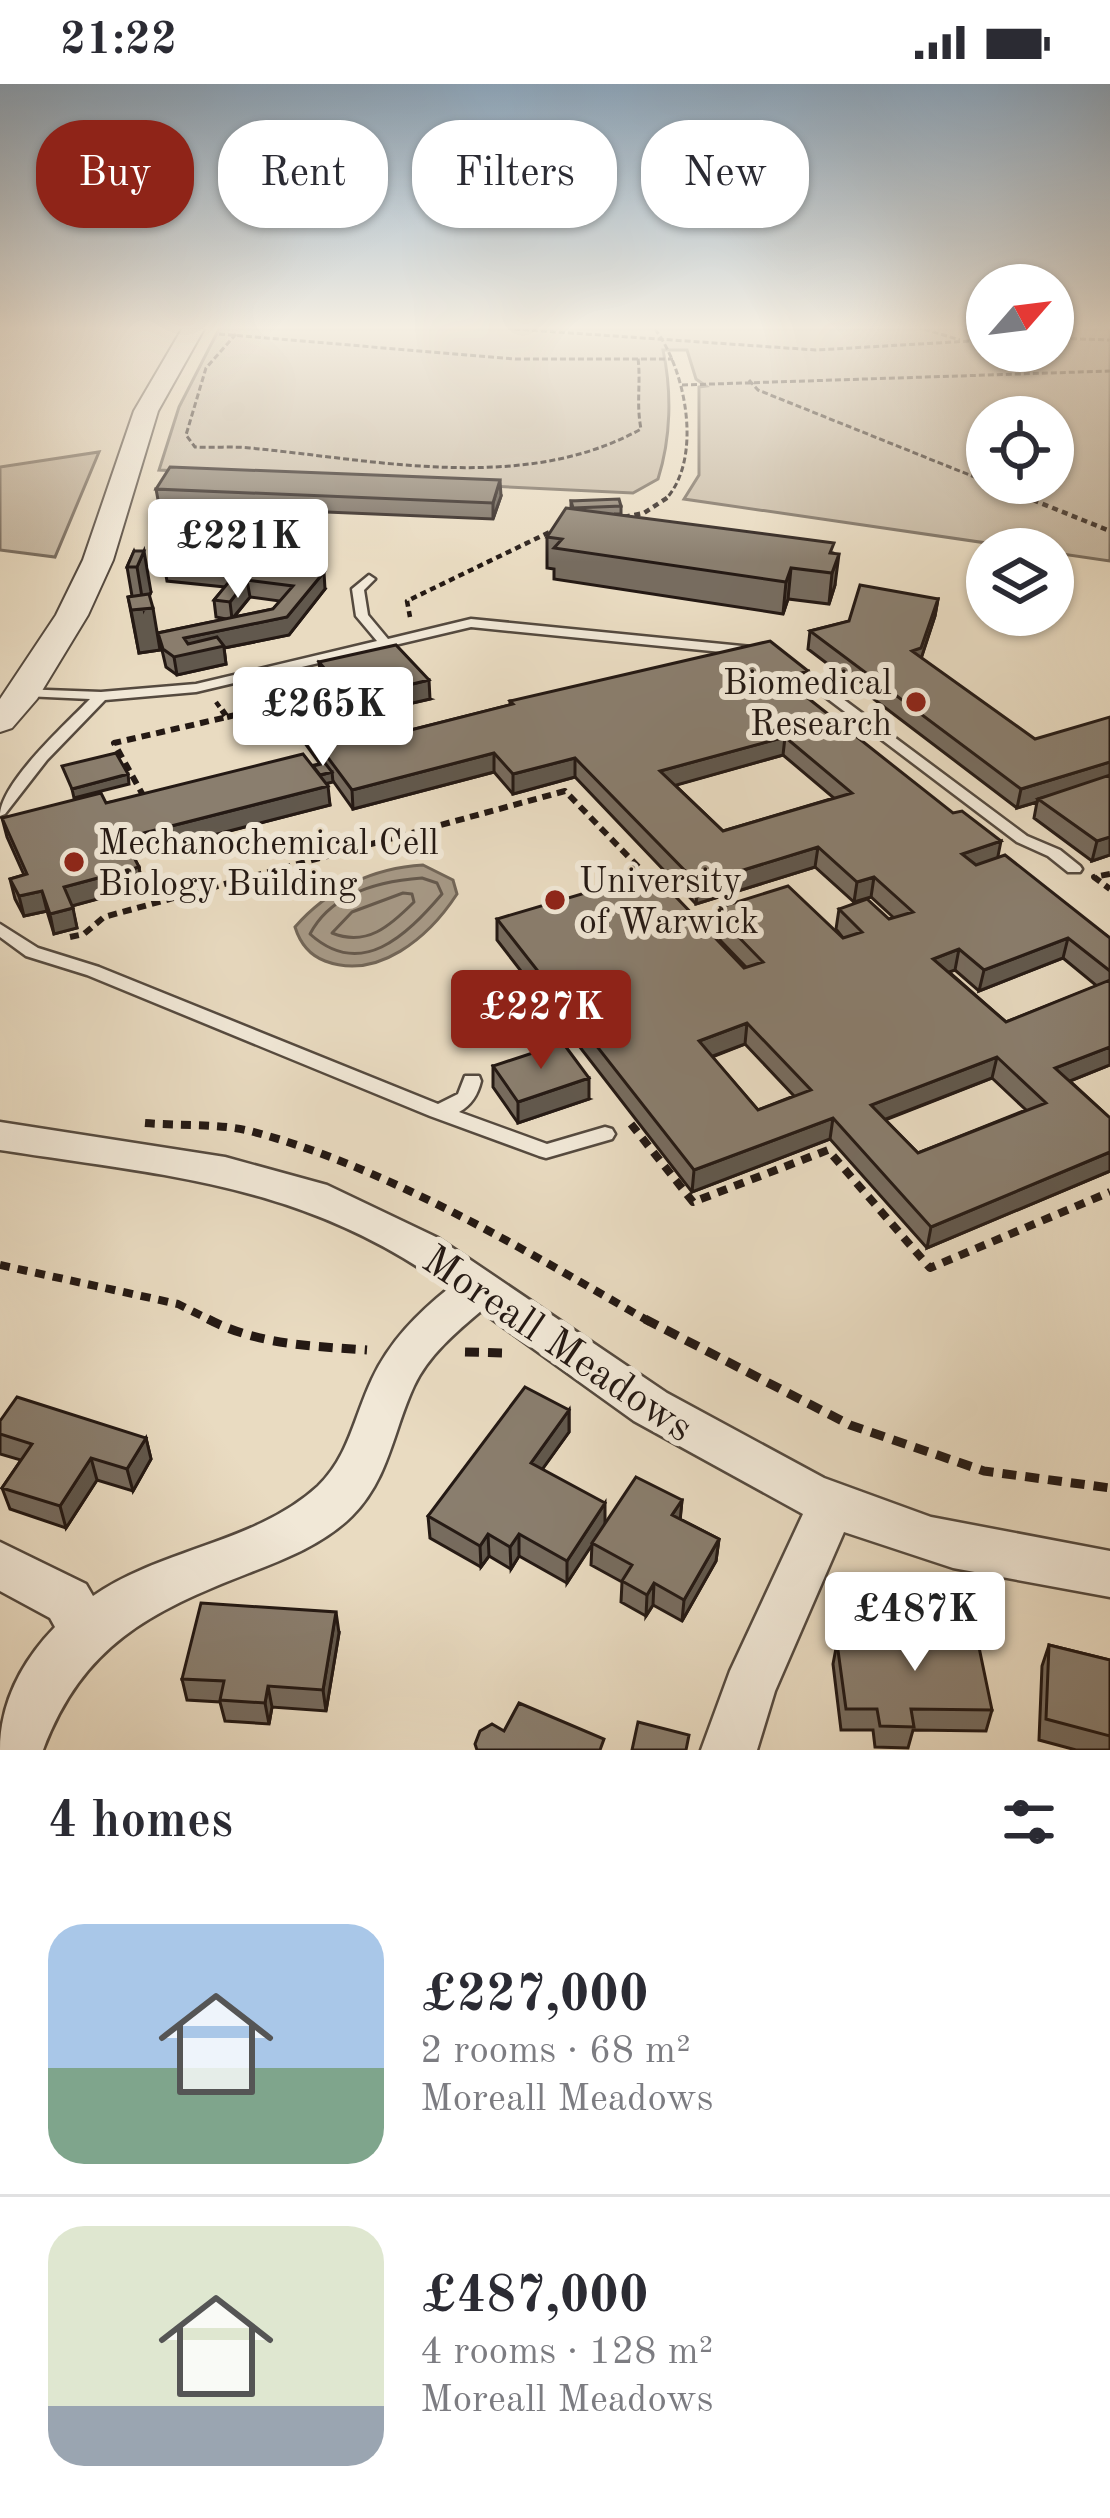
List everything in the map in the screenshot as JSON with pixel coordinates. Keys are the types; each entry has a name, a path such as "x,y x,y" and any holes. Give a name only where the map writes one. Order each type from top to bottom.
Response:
{"street":[{"path":"0,721 25,692 89,578 149,407"},
{"name":"Moreall Meadows","path":"0,1136 208,1167 310,1194 394,1232 482,1287 630,1394 728,1454 831,1505 932,1540 1110,1574"},
{"path":"15,1750 31,1702 57,1660 86,1630 159,1584 292,1532 331,1504 366,1461 394,1379 413,1351 482,1287"},
{"path":"729,1750 749,1690 831,1505"},
{"path":"0,1565 68,1600 86,1630"}],"lane":[{"path":"368,579 358,590 362,616 383,641"},
{"path":"25,692 100,696 204,686 471,623 777,654 1022,839 1054,853 1074,869"},
{"path":"0,811 100,696"},
{"path":"0,929 32,952 93,971 546,1151 605,1134"},
{"path":"437,1111 455,1108 468,1097 472,1082"}],"path":[{"path":"194,407 186,434 195,447 248,448 337,460 518,463 579,458 621,446 641,429 637,407"},
{"path":"605,520 648,514 679,486 688,463 684,407"},
{"path":"800,407 966,473"},
{"path":"1043,504 1110,531"},
{"path":"424,633 406,613 407,601 562,526"},
{"path":"146,800 114,743 315,695 291,665"},
{"path":"204,686 227,717"},
{"path":"522,784 535,799"},
{"path":"84,934 104,917 565,790 658,888"},
{"path":"1110,874 1094,877 1110,889"},
{"path":"136,1122 250,1131 318,1154 491,1231 683,1341 850,1425 984,1471 1110,1488"},
{"path":"605,1134 631,1124 693,1202 828,1150 930,1268 1110,1192"},
{"path":"0,1265 118,1287 178,1304 235,1333 288,1345 516,1353"}],"shaded area":[{"path":"179,407 669,407 658,479 633,493 159,470"},
{"path":"699,407 966,407 966,504 1074,504 1074,407 1110,407 1110,561 1074,556 1074,528 966,528 966,540 684,499 699,475"},
{"path":"99,452 55,557 0,550 0,467"}],"water":[{"path":"423,865 453,880 457,894 432,925 400,951 383,960 345,966 319,958 302,943 295,927 337,891 369,876"}],"building":[{"path":"170,467 500,480 493,503 156,489"},
{"path":"619,499 621,506 573,508 571,501"},
{"path":"566,508 834,543 830,553 839,554 832,573 791,568 786,582 554,548 562,539 547,537"},
{"path":"134,551 144,551 137,567 127,567"},
{"path":"173,556 324,572 287,617 184,638 188,644 217,637 224,646 174,657 163,649 158,633 273,609 293,586 247,580 230,602 214,600 237,572 164,564"},
{"name":"Biomedical Research","path":"860,585 938,599 921,648 912,651 1035,739 1110,717 1110,762 1021,789 810,631 849,621"},
{"path":"149,594 153,608 131,610 128,597"},
{"path":"770,641 808,671 795,675 802,681 778,687 792,698 804,695 953,813 962,811 1001,841 962,854 976,865 1005,855 1110,938 1110,971 1068,938 984,970 959,949 933,959 1006,1022 1110,980 1110,1047 1055,1068 1110,1118 1110,1152 931,1227 833,1118 694,1170 497,919 653,873 744,968 763,962 722,920 731,917 721,907 788,886 843,938 862,932 839,909 867,899 889,919 913,912 874,877 857,882 818,847 698,884 575,758 513,774 494,753 352,790 271,681 325,669 319,662 396,645 429,680 359,697 391,735 513,704 510,701","holes":["785,737 852,793 723,831 660,771","747,1023 811,1090 758,1110 699,1041","997,1057 1046,1103 918,1153 871,1105"]},
{"path":"116,753 128,774 72,789 62,766"},
{"path":"303,754 328,786 124,838 139,867 64,887 73,908 50,914 42,891 19,896 10,879 27,874 2,818 101,793 106,803"},
{"path":"325,763 332,772 320,775 313,766"},
{"path":"1110,775 1110,837 1097,841 1038,799"},
{"path":"563,1043 589,1078 518,1102 493,1066"},
{"path":"525,1387 569,1410 531,1463 605,1503 567,1561 519,1534 510,1547 488,1534 480,1546 428,1516"},
{"path":"17,1397 146,1438 127,1469 91,1458 60,1506 2,1488 32,1444 0,1434 0,1421"},
{"path":"636,1477 682,1500 672,1515 719,1539 684,1600 654,1583 647,1595 622,1581 632,1565 592,1543"},
{"path":"201,1603 336,1612 323,1690 268,1686 265,1703 220,1700 224,1681 182,1679"},
{"path":"899,1627 975,1628 992,1710 911,1709 914,1727 880,1726 877,1709 846,1709 837,1643 901,1644"},
{"path":"1049,1645 1110,1660 1110,1736 1046,1719"},
{"path":"519,1703 604,1739 600,1750 477,1750 480,1731 492,1724 504,1731"},
{"path":"638,1722 689,1735 686,1750 632,1750"}],"place":[{"name":"Biomedical Research","path":"916,702"},
{"name":"Mechanochemical Cell Biology Building","path":"74,862"},
{"name":"University of Warwick","path":"555,900"}]}
